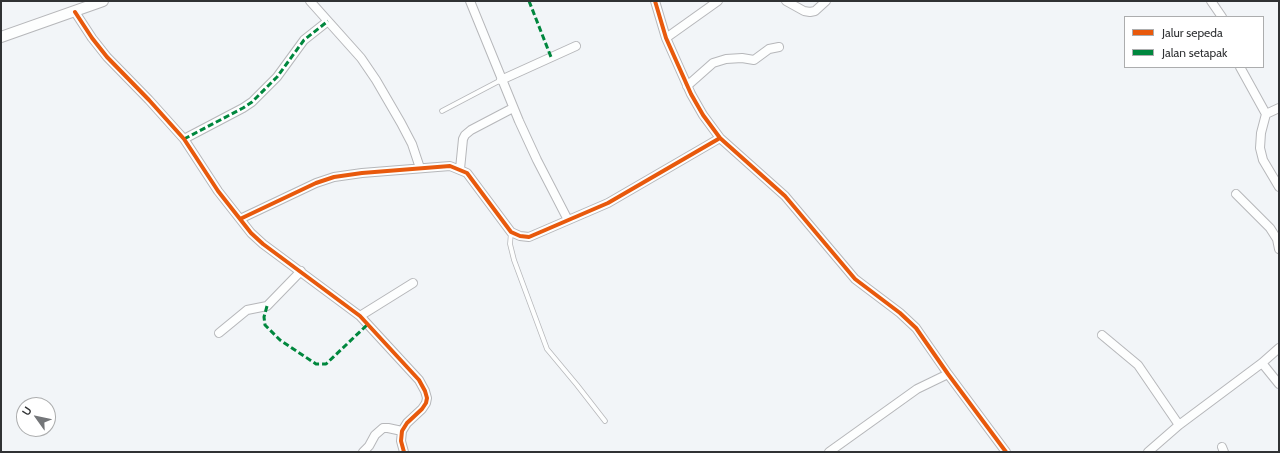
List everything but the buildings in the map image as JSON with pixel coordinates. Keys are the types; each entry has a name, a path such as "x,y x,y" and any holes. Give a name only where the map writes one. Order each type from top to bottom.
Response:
{"street":[{"path":"1,37 103,1"},
{"path":"310,1 361,58 376,80 412,144 420,168"},
{"path":"470,1 513,108 537,160 568,220"},
{"path":"655,1 666,38 687,86 703,115 720,138 785,196 855,279 900,313 916,328 1006,452"},
{"path":"666,38 718,1"},
{"path":"786,1 804,11 810,12 815,11 826,1"},
{"path":"1211,1 1221,16"},
{"path":"75,12 92,38 107,57 184,139 218,191 251,233 263,244 360,316 419,380 425,391 427,398 426,403 407,423 402,432 401,441 404,452"},
{"path":"184,139 252,102 277,77 304,40 328,21"},
{"path":"501,80 576,46"},
{"path":"687,86 713,63 731,58 754,60 769,49 779,47"},
{"path":"1241,68 1266,114 1261,133 1260,148 1263,160 1279,187"},
{"path":"460,169 462,139 465,135 471,130 513,108"},
{"path":"1266,114 1279,108"},
{"path":"240,219 316,183 334,177 450,166 460,169 466,173 511,232 520,236 529,237 608,203 720,138"},
{"path":"1236,194 1270,228 1279,249"},
{"path":"219,333 247,310 267,306 301,271"},
{"path":"360,316 413,283"},
{"path":"1102,335 1138,365 1179,426"},
{"path":"1148,452 1279,348"},
{"path":"1262,363 1279,384"},
{"path":"829,452 917,389 948,374"},
{"path":"363,452 369,446 374,435 383,428 402,432"}],"lane":[{"path":"442,111 501,80"},
{"path":"511,232 510,244 514,260 547,349 605,421"}],"marked path":[{"path":"529,1 551,57"},
{"path":"184,139 252,102 277,77 304,40 328,21"},
{"path":"267,306 264,317 265,325 280,340 316,364 326,364 368,324"}],"cycle path":[{"path":"655,1 666,38 691,94 703,115 720,138 785,196 855,279 900,313 916,328 1006,452"},
{"path":"75,12 92,38 107,57 184,139 218,191 251,233 263,244 360,316 419,380 425,391 427,398 426,403 422,409 407,423 402,431 401,441 404,452"},
{"path":"240,219 316,183 334,177 362,173 450,166 467,173 511,232 520,236 529,237 608,203 720,138"}]}
